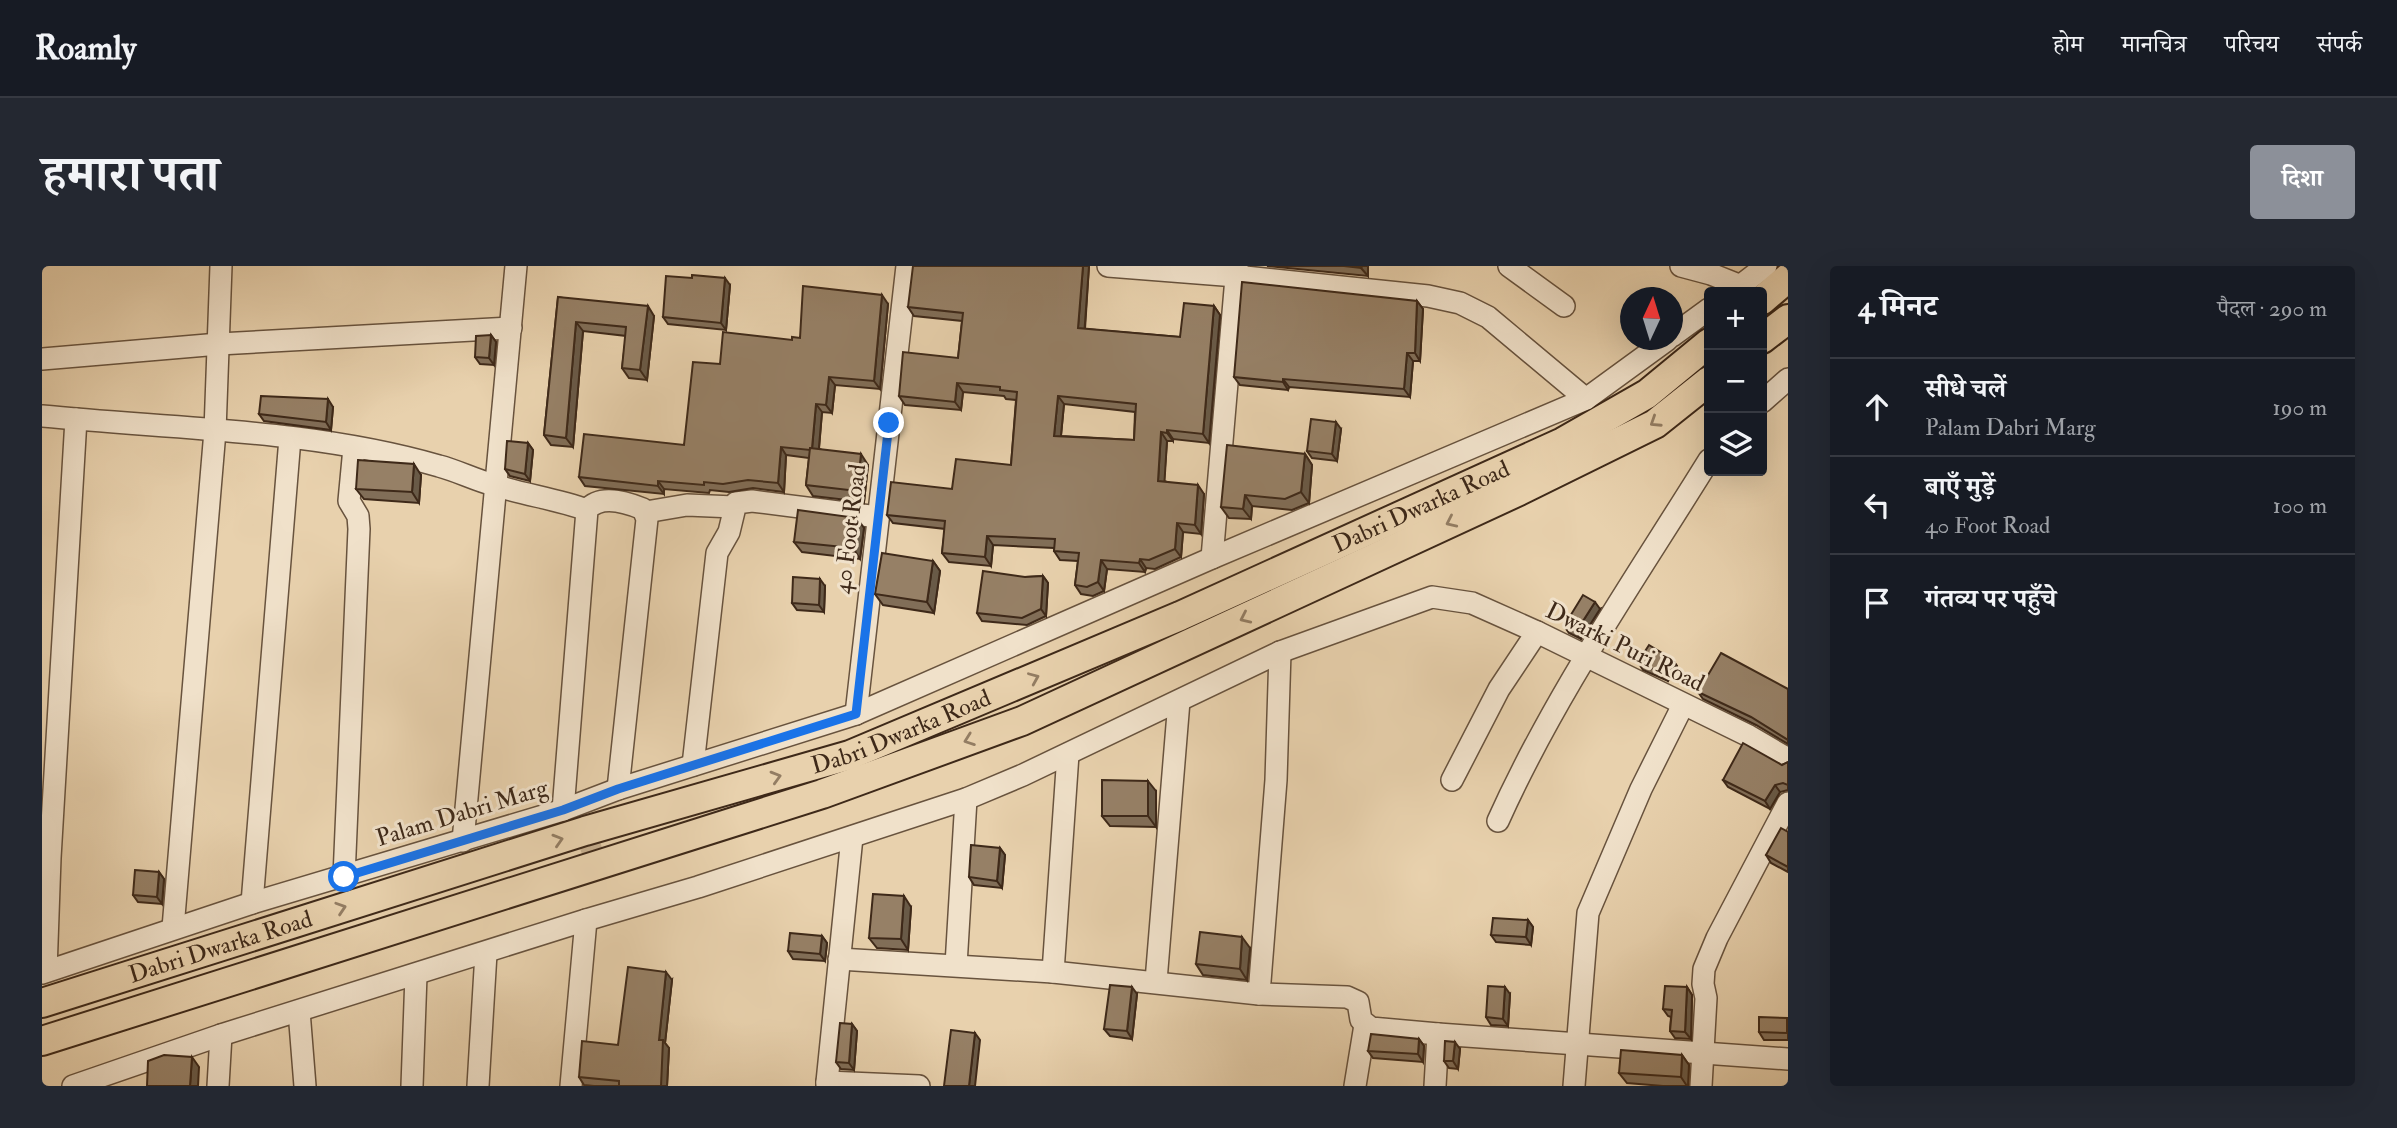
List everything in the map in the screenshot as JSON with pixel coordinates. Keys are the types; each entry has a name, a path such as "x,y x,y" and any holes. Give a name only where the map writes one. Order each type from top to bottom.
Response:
{"main road":[{"path":"1762,287 1788,278"},
{"path":"1767,336 1788,319"},
{"name":"Dabri Dwarka Road","path":"42,1003 585,831 850,755 1180,616 1563,442 1647,394 1704,347"},
{"name":"Dabri Dwarka Road","path":"42,1041 822,794 1022,720 1519,491 1655,424 1704,385"}],"street":[{"path":"173,928 215,431 220,266"},
{"path":"463,841 516,266"},
{"name":"40 Foot Road","path":"856,714 906,266"},
{"path":"1108,266 1237,271 1428,296 1460,303 1488,317 1586,399"},
{"path":"1509,266 1564,306"},
{"path":"1681,266 1711,274 1734,287"},
{"path":"1750,287 1766,266"},
{"path":"1212,558 1237,271"},
{"path":"1683,328 1704,313"},
{"path":"42,359 219,344 510,328"},
{"name":"Palam Dabri Marg","path":"44,972 173,928 563,810 618,789 856,714 1212,558 1586,399 1653,350"},
{"path":"1767,398 1788,379"},
{"path":"42,416 290,438 354,448 439,466 494,485 562,501 587,510"},
{"path":"44,972 76,419"},
{"path":"253,903 290,438"},
{"path":"344,877 359,529 358,516 349,501 348,489 354,448"},
{"path":"1498,821 1534,746 1704,468"},
{"path":"563,810 587,510 595,502 603,500 633,505 646,512 687,505 734,507"},
{"path":"693,765 717,553 729,532 734,507 740,501 751,501 878,517"},
{"path":"618,789 646,512"},
{"name":"Dwarki Puri Road","path":"1280,652 1432,597 1472,603 1587,656 1749,736 1788,759"},
{"path":"1452,780 1499,689 1537,632"},
{"path":"73,1086 108,1080 221,1035 698,887 965,799 1068,754 1280,652 1276,780 1259,994"},
{"path":"1156,981 1179,701"},
{"path":"1574,1086 1588,913 1641,789 1684,705"},
{"path":"1054,972 1068,754"},
{"path":"956,965 965,799"},
{"path":"1701,1086 1706,998 1704,969 1728,915 1788,803"},
{"path":"852,836 827,1084 919,1086"},
{"path":"571,1086 586,920"},
{"path":"478,1086 486,953"},
{"path":"839,959 1054,972 1259,994 1353,999 1358,1002 1361,1020 1371,1028 1788,1059"},
{"path":"412,1086 416,975"},
{"path":"299,1011 305,1086"},
{"path":"1355,1086 1365,1025"},
{"path":"1435,1086 1438,1034"},
{"path":"218,1086 221,1035"}],"building":[{"path":"913,266 1083,266 1078,328 1180,337 1184,303 1214,306 1203,434 1167,430 1167,433 1161,432 1158,481 1198,485 1195,525 1177,523 1175,549 1149,560 1140,559 1139,563 1101,560 1098,582 1087,587 1075,585 1079,553 1054,551 1055,539 987,536 985,557 942,553 945,521 887,515 891,482 952,489 956,459 1011,465 1017,392 1000,390 1000,387 957,383 955,402 899,396 903,352 958,358 963,313 908,307","holes":["1058,396 1136,404 1134,440 1054,436"]},
{"path":"692,275 725,278 721,323 663,317 666,276 692,278"},
{"path":"1242,282 1417,301 1415,353 1407,353 1404,389 1234,377"},
{"path":"803,286 882,295 874,381 829,377 826,405 816,404 812,448 781,447 778,483 748,480 723,484 704,482 704,485 658,481 658,486 579,477 584,434 684,445 693,362 720,364 723,332 792,340 792,337 800,338"},
{"path":"558,297 648,306 640,370 622,368 626,327 576,322 566,438 544,435"},
{"path":"491,335 489,358 475,357 476,336"},
{"path":"261,396 328,399 326,422 259,414"},
{"path":"1311,419 1336,422 1332,454 1307,451"},
{"path":"507,441 528,443 525,474 505,469"},
{"path":"1227,445 1305,454 1301,492 1285,499 1245,495 1243,509 1221,507"},
{"path":"810,448 861,454 857,491 806,485"},
{"path":"358,460 414,464 412,492 356,489"},
{"path":"798,510 857,518 853,548 794,542"},
{"path":"882,553 933,561 927,602 875,594"},
{"path":"983,571 1025,577 1043,576 1041,609 1022,618 977,613"},
{"path":"793,577 820,579 819,605 792,603"},
{"path":"1583,595 1595,602 1576,632 1564,626"},
{"path":"1649,645 1672,659 1663,674 1638,662"},
{"path":"1721,653 1788,689 1788,740 1751,717 1698,692"},
{"path":"1743,743 1782,765 1788,762 1788,785 1775,785 1765,801 1723,780"},
{"path":"1102,780 1148,781 1148,816 1102,816"},
{"path":"1781,828 1788,832 1788,867 1766,855"},
{"path":"971,845 1000,848 997,881 969,877"},
{"path":"135,870 159,872 157,897 133,895"},
{"path":"873,894 904,896 901,939 869,938"},
{"path":"1493,918 1528,920 1526,937 1491,935"},
{"path":"1200,932 1242,937 1240,969 1196,964"},
{"path":"790,933 822,936 820,954 788,951"},
{"path":"628,967 666,972 659,1040 663,1040 661,1086 619,1086 619,1081 579,1077 582,1041 618,1045"},
{"path":"1110,985 1132,987 1127,1031 1104,1029"},
{"path":"1488,986 1505,987 1503,1019 1486,1017"},
{"path":"1665,986 1687,987 1685,1032 1670,1031 1672,1010 1663,1009"},
{"path":"1759,1017 1787,1018 1787,1033 1759,1032"},
{"path":"840,1023 852,1024 849,1063 836,1062"},
{"path":"951,1030 975,1033 969,1086 944,1086"},
{"path":"1371,1034 1419,1039 1418,1054 1368,1051"},
{"path":"1445,1041 1455,1042 1453,1061 1444,1061"},
{"path":"1621,1050 1682,1055 1681,1077 1619,1073"},
{"path":"164,1055 192,1057 190,1086 147,1086 148,1061"}],"tunnel":[{"path":"585,831 597,865"}],"route":[{"path":"344,877 563,810 618,789 856,714 889,423"}]}
